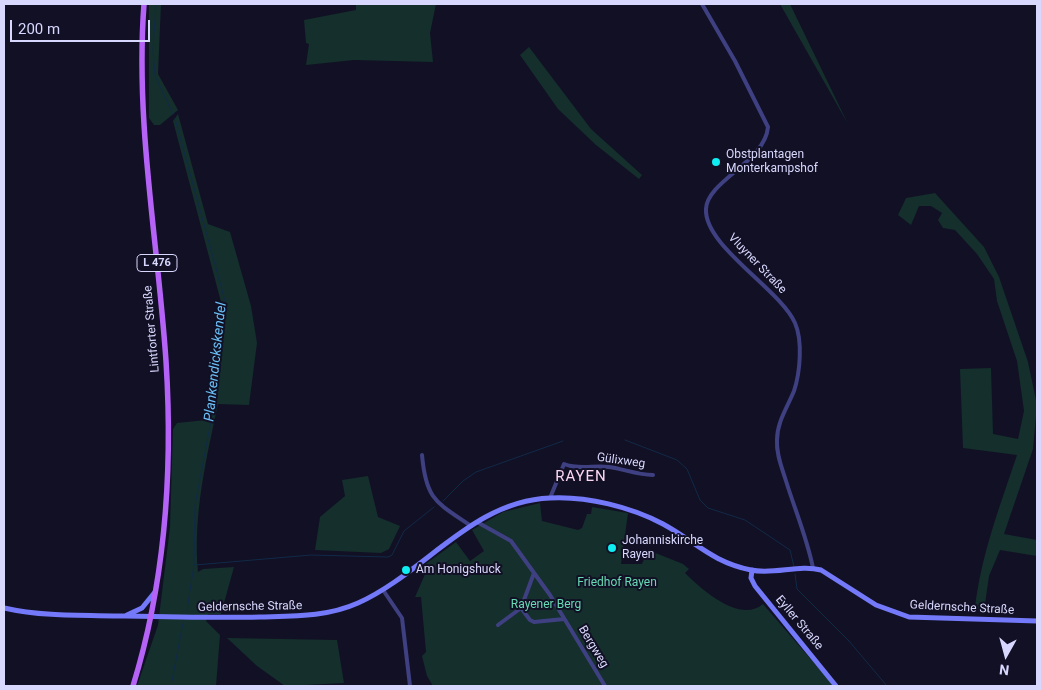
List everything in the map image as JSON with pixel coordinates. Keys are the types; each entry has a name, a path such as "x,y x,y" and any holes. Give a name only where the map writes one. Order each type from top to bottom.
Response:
{"main road":[{"name":"Lintforter Straße","path":"133,686 155,592 168,487 166,361 143,103 142,37 144,4"},
{"name":"Geldernsche Straße","path":"4,608 50,615 150,618 311,615 348,607 383,590 476,522 521,502 550,498 571,498 613,506 649,517 706,553 752,570 778,571 813,568 830,574 876,605 909,617 1037,621"},
{"name":"Eyller Straße","path":"752,570 751,578 755,586 836,686"},
{"path":"124,616 142,608 155,592"}],"street":[{"name":"Vluyner Straße","path":"702,4 722,37 768,127 762,146 712,195 706,211 710,226 726,248 785,307 798,329 799,357 796,384 778,427 777,452 813,568"},
{"path":"422,455 425,483 429,492 442,506 471,526"},
{"name":"Gülixweg","path":"550,498 564,464 571,467 608,467 643,475 653,475"},
{"name":"Bergweg","path":"476,522 511,541 534,573 606,686"},
{"path":"498,625 521,608 534,573"},
{"path":"383,590 402,618 410,686"},
{"name":"Bergweg","path":"521,608 530,620 534,622 564,619"}],"green space":[{"path":"149,4 161,4 158,74 178,110 160,125 154,125 149,118"},
{"path":"356,4 436,4 430,33 433,62 354,60 306,65 309,44 306,43 304,20 356,10"},
{"path":"780,4 790,4 848,124"},
{"path":"529,47 591,129 642,175 639,179 596,145 558,109 520,55"},
{"path":"178,114 208,224 230,232 251,306 257,343 249,405 218,404 205,467 199,509 197,530 198,572 203,569 234,567 221,614 208,614 206,621 220,635 216,686 137,686 158,625 170,527 173,429 177,423 206,420 221,302 173,121"},
{"path":"935,193 984,247 999,277 1028,362 1037,405 1033,449 1004,534 1037,540 1037,556 1000,550 989,576 984,611 975,608 982,569 992,531 1017,455 963,448 960,369 991,368 993,434 1018,439 1024,411 1017,361 997,301 994,279 977,254 955,230 943,228 938,220 942,213 931,206 919,206 911,225 898,215 906,198"},
{"path":"368,476 378,517 400,526 389,549 381,553 315,550 320,517 345,496 342,480"},
{"name":"Rayener Berg","path":"540,503 542,521 578,530 582,528 587,514 591,514 592,507 628,513 621,564 642,564 648,550 683,564 689,569 685,573 721,602 743,610 754,609 763,604 834,686 433,686 427,676 422,656 426,652 421,597 415,597 426,572 424,565 456,542 470,561 484,551 472,530 503,512"},
{"path":"227,638 337,640 344,683 285,686 257,666"}],"waterway":[{"name":"Plankendickskendel","path":"156,4 153,50 155,76 173,114"},
{"name":"Plankendickskendel","path":"175,119 225,301 215,400 195,505 194,565 187,610"},
{"path":"625,440 677,460 687,469 700,500 708,508 745,520 790,550 794,567"},
{"path":"443,501 463,481 476,472 563,441"},
{"path":"195,565 311,555 388,557 392,555 404,531 434,507"},
{"path":"795,574 797,589 849,641 887,686"},
{"name":"Plankendickskendel","path":"171,686 183,623"}],"place":[{"name":"Obstplantagen Monterkampshof","path":"716,162"},
{"name":"Johanniskirche Rayen","path":"612,548"},
{"name":"Am Honigshuck","path":"406,570"}],"district":[{"name":"RAYEN","path":"581,477"}],"park label":[{"name":"Friedhof Rayen","path":"617,583"}]}
